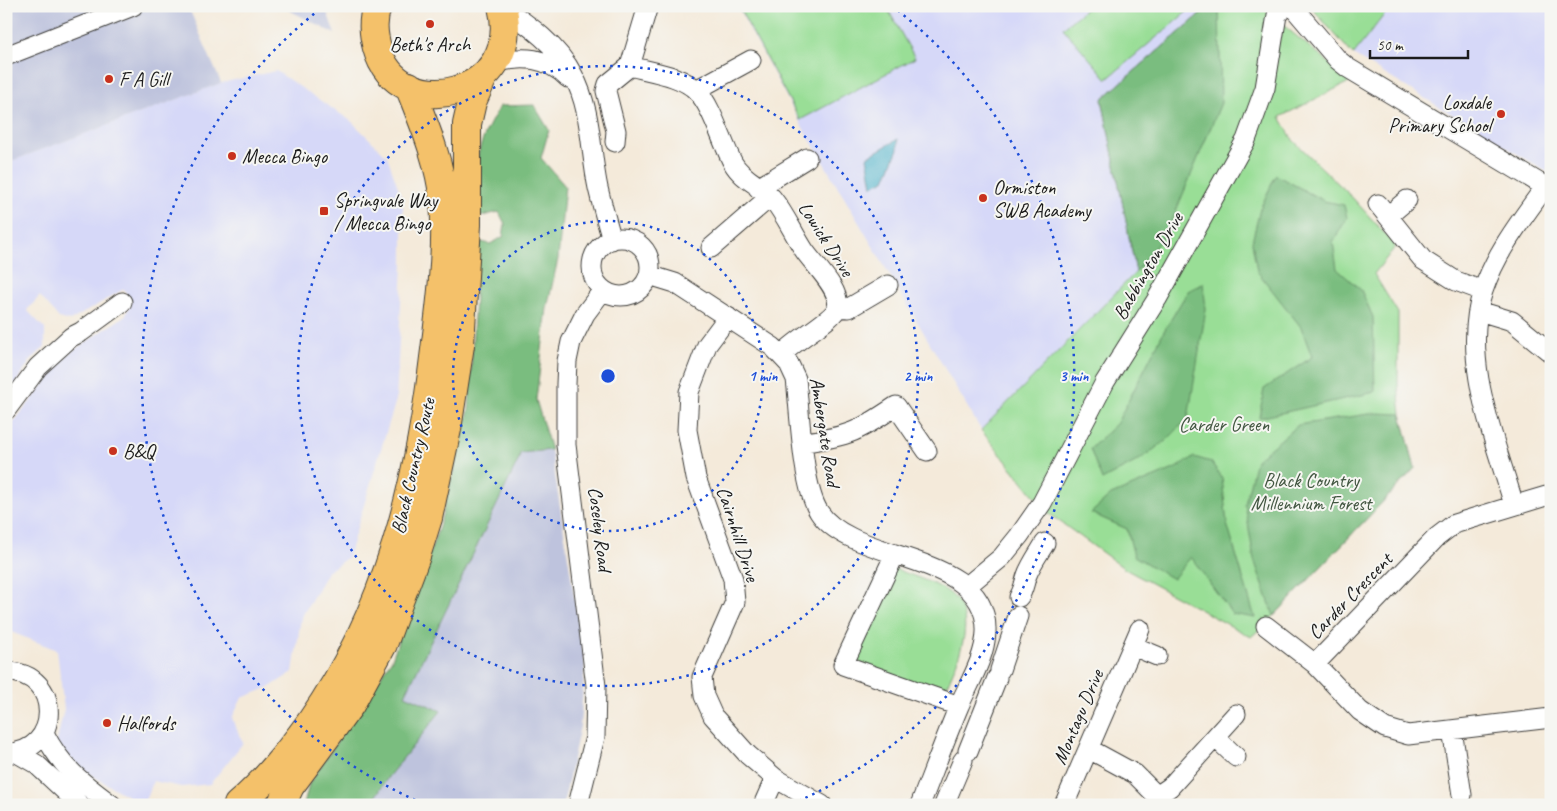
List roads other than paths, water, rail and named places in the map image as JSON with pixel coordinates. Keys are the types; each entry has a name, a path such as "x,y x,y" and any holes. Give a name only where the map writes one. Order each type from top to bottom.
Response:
{"highway":[{"path":"376,6 373,33 379,54 389,71 409,86 429,93 450,92 469,86 489,70"},
{"name":"Black Country Route","path":"281,805 290,786 350,704 383,644 428,518 447,429 460,345 467,225 467,124 472,102 504,37 505,18 502,6"},
{"name":"Black Country Route","path":"238,805 259,788 292,748 331,692 368,624 408,510 431,385 440,317 444,203 436,157 409,86"}],"street":[{"path":"6,56 133,6"},
{"path":"502,6 536,31 552,47 574,77 585,106 598,188 612,240"},
{"path":"615,142 616,130 606,91 608,84 630,66 648,6"},
{"name":"Babbington Drive","path":"967,586 1002,557 1042,503 1105,382 1157,299 1246,140 1265,88 1277,15 1284,6"},
{"path":"1292,6 1338,60 1348,68 1548,188 1508,239 1483,291 1475,348 1480,385 1514,505"},
{"path":"489,70 512,58 544,61 560,70 578,88"},
{"path":"630,66 678,79 696,90 751,60"},
{"name":"Lowick Drive","path":"696,90 733,163 741,174 764,192 805,252 820,269 834,293 837,307 830,319 791,344 782,355"},
{"name":"Lowick Drive","path":"711,248 764,192 807,158"},
{"path":"1407,200 1383,210 1423,260 1456,281 1483,291"},
{"path":"625,239 641,246 650,263 649,275 643,286 636,292 626,296 614,295 603,290 596,283 592,266 600,247 612,240 625,239"},
{"name":"Ambergate Road","path":"649,275 675,284 728,317 782,355 796,379 809,492 819,513 834,527 856,539 951,577 967,586 979,601 985,617 986,636 984,649 961,701 920,805"},
{"name":"Lowick Drive","path":"837,307 849,308 888,285"},
{"name":"Coseley Road","path":"578,805 595,737 596,686 566,445 567,361 571,342 585,314 603,290"},
{"path":"6,410 38,367 71,337 81,332 122,302"},
{"path":"1479,311 1512,321 1551,353"},
{"name":"Cairnhill Drive","path":"728,317 707,345 689,392 687,421 696,478 733,579 735,602 702,677 704,696 713,716 748,754 775,778 822,805"},
{"path":"804,442 840,437 860,430 896,406 927,451"},
{"name":"Carder Crescent","path":"1551,497 1546,496 1454,524 1315,664 1360,711 1385,728 1408,736 1551,718"},
{"path":"928,783 947,798 998,674 1010,640 1029,571 1042,547 1019,536"},
{"path":"896,554 843,665 961,701 986,705"},
{"path":"1266,626 1315,664"},
{"path":"986,636 1010,640"},
{"name":"Montagu Drive","path":"1064,805 1136,638 1157,656"},
{"path":"6,672 28,677 44,692 49,715 44,733 35,744 11,753"},
{"path":"1089,749 1127,768 1144,781 1159,800 1236,714"},
{"path":"1452,730 1462,795"},
{"path":"44,733 54,754 70,772 112,805"},
{"path":"1216,738 1236,757"},
{"path":"11,753 36,764 80,805"},
{"path":"762,805 775,778"}],"water":[{"path":"898,139 898,149 885,180 872,186 867,157"}],"place":[{"name":"Beth's Arch","path":"430,24"},
{"name":"F A Gill","path":"109,79"},
{"name":"Loxdale Primary School","path":"1501,114"},
{"name":"Mecca Bingo","path":"232,156"},
{"name":"Ormiston SWB Academy","path":"983,198"},
{"name":"Springvale Way / Mecca Bingo","path":"324,211"},
{"name":"B&Q","path":"113,451"},
{"name":"Halfords","path":"107,723"}],"park label":[{"name":"Carder Green","path":"1224,424"},
{"name":"Black Country Millennium Forest","path":"1311,492"}]}
